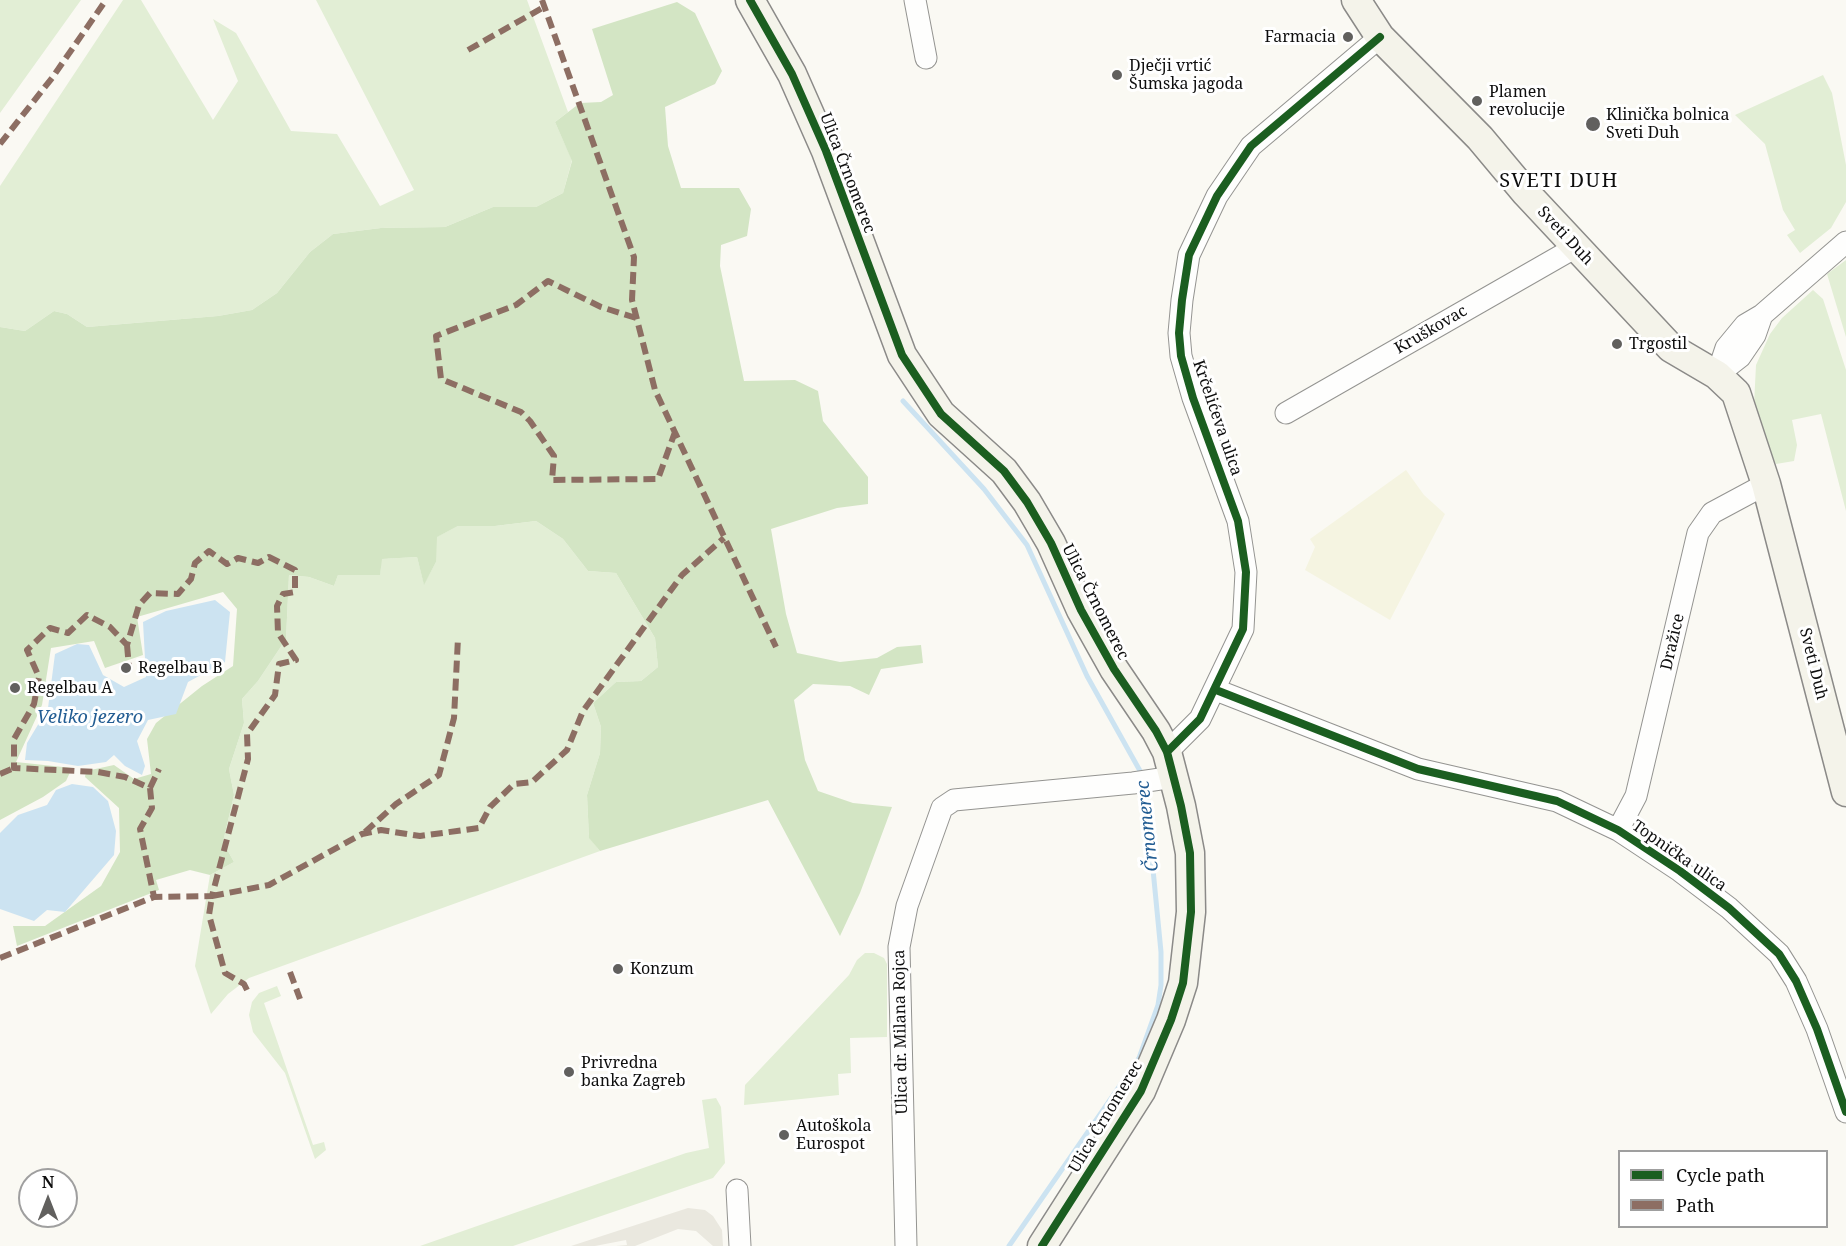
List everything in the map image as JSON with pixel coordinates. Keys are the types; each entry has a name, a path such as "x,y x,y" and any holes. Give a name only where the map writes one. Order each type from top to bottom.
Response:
{"street":[{"name":"Ulica Črnomerec","path":"750,0 792,74 826,152 902,355 941,414 1004,471 1027,502 1051,543 1157,773 1190,853 1191,933 1183,983 1161,1047 1141,1091 1042,1246"},
{"path":"915,0 926,58"},
{"name":"Sveti Duh","path":"1356,0 1380,37 1480,138 1526,193 1671,348 1717,375 1728,411 1748,433 1766,484 1846,792"},
{"name":"Krčelićeva ulica","path":"1157,773 1200,719 1216,690 1243,629 1246,572 1238,521 1193,398 1181,356 1179,333 1189,255 1217,196 1251,146 1380,37"},
{"path":"1717,375 1726,348 1745,325 1761,315 1846,242"},
{"name":"Kruškovac","path":"1286,413 1576,247"},
{"name":"Dražice","path":"1618,830 1636,796 1698,533 1712,513 1766,484"},
{"name":"Topnička ulica","path":"1216,690 1418,769 1557,801 1618,830 1680,871 1726,906 1779,954 1796,981 1817,1029 1846,1112"},
{"name":"Ulica dr. Milana Rojca","path":"906,1246 898,946 907,906 942,808 954,800 1157,773"},
{"path":"737,1190 740,1246"}],"green space":[{"path":"0,0 81,0 0,113"},
{"path":"123,0 141,0 213,120 238,81 213,19 236,33 291,131 337,134 380,206 414,190 316,0 527,0 568,112 555,122 572,160 563,193 536,207 493,207 445,227 381,228 333,234 310,252 277,293 252,310 218,316 87,327 67,314 54,311 25,331 0,327 0,186"},
{"path":"677,2 695,13 722,71 715,84 665,107 668,146 681,188 739,188 751,209 747,236 721,245 720,266 744,381 795,380 818,391 823,421 868,477 868,504 837,508 771,529 786,614 797,653 840,662 877,658 897,647 921,645 923,663 881,669 869,695 850,686 813,684 794,700 805,760 818,791 853,803 892,807 860,893 840,936 768,800 600,851 589,838 587,795 600,753 601,727 593,703 616,682 641,681 658,667 655,638 616,573 588,571 563,539 536,521 495,526 458,526 437,537 436,562 424,585 417,557 382,559 380,575 338,575 334,586 309,577 289,575 286,639 258,681 242,699 244,723 229,769 234,795 223,842 234,862 210,875 190,870 156,880 159,890 17,946 13,926 45,926 101,886 120,852 119,808 85,777 86,771 114,765 134,779 151,774 147,739 156,723 202,686 233,666 237,609 223,592 137,617 143,655 105,668 94,641 51,648 42,705 16,762 72,768 66,781 43,797 0,820 0,327 25,331 54,311 67,314 87,327 218,316 252,310 277,293 310,252 333,234 381,228 445,227 493,207 536,207 563,193 572,161 555,122 580,103 601,102 613,95 592,29"},
{"path":"1823,75 1832,93 1846,165 1846,202 1831,228 1800,253 1787,235 1795,230 1783,210 1765,144 1735,115"},
{"path":"1846,260 1846,337 1827,274"},
{"path":"1813,290 1823,299 1846,370 1846,511 1821,414 1792,420 1797,445 1794,461 1776,464 1761,431 1754,405 1756,365 1770,334 1782,318"},
{"path":"1406,470 1424,495 1445,514 1390,620 1305,570 1315,547 1310,539"},
{"path":"536,521 563,539 588,571 616,573 655,638 658,667 641,681 616,682 593,703 601,727 600,753 587,795 589,837 600,851 249,978 228,994 211,1014 195,966 210,875 234,862 223,842 234,795 229,769 244,723 242,699 258,681 286,639 289,575 309,577 334,586 338,575 380,574 381,559 417,557 424,584 436,562 436,537 458,526 495,526"},
{"path":"865,953 874,953 884,958 887,964 887,1037 850,1038 851,1073 838,1074 839,1095 744,1105 745,1085 849,975 857,960"},
{"path":"277,986 281,996 264,1003 313,1145 324,1142 326,1150 315,1159 285,1073 253,1032 249,1015 252,1002 259,993"},
{"path":"716,1098 721,1107 725,1163 713,1178 513,1246 420,1246 686,1153 709,1148 702,1100"}],"shaded area":[{"path":"688,1208 705,1210 713,1216 722,1230 723,1246 713,1246 696,1231 678,1229 635,1246 616,1246 627,1245 626,1240 595,1246 571,1246"}],"water":[{"name":"Veliko jezero","path":"215,600 230,612 225,662 188,682 176,714 148,720 137,741 145,766 142,775 125,766 114,755 106,762 78,766 25,760 27,743 48,708 55,654 77,644 89,645 103,675 124,687 146,677 143,622 166,611"},
{"path":"72,784 93,787 108,801 116,831 114,855 65,912 47,910 34,921 0,909 0,833 18,815 47,805 56,790"}],"waterway":[{"name":"Črnomerec","path":"903,401 984,489 1027,545 1087,676 1144,778"},
{"name":"Črnomerec","path":"1009,1246 1139,1058 1158,1005 1161,985 1161,952 1145,787"}],"marked path":[{"path":"0,144 52,78 106,0"},
{"path":"542,0 634,257 632,300 655,390 776,647"},
{"path":"468,50 544,7"},
{"path":"636,318 601,307 548,281 516,305 436,336 441,379 521,412 530,421 554,456 552,480 658,479 675,432"},
{"path":"247,990 244,984 225,973 209,915 212,896 269,885 362,834 381,830 420,836 479,828 490,807 514,784 532,782 567,750 583,711 682,575 724,538"},
{"path":"0,958 154,897 212,896 248,759 247,734 275,695 279,664 296,660 278,633 277,606 283,594 295,592 295,570 269,557 258,563 238,558 227,564 209,551 195,563 191,579 178,594 150,593 139,605 127,645 110,627 87,615 68,633 50,628 27,650 39,677 34,704 14,739 14,768 98,772 125,777 150,788 152,808 140,829 154,897"},
{"path":"365,832 396,804 439,775 454,718 458,638"},
{"path":"127,645 129,667"},
{"path":"0,774 14,768"},
{"path":"150,788 159,769"},
{"path":"290,972 300,999"}],"cycle path":[{"path":"750,0 792,74 826,151 902,355 941,414 1004,471 1027,502 1051,543 1081,610 1114,669 1156,731 1167,752 1181,806 1190,853 1191,912 1183,983 1171,1020 1141,1091 1042,1246"},
{"path":"1167,752 1200,719 1243,629 1246,572 1238,521 1193,398 1181,356 1179,333 1189,255 1217,196 1251,146 1380,37"},
{"path":"1216,690 1418,769 1557,801 1618,830 1680,871 1729,908 1779,954 1796,981 1817,1029 1846,1112"}],"place":[{"name":"Farmacia","path":"1348,37"},
{"name":"Dječji vrtić Šumska jagoda","path":"1117,75"},
{"name":"Plamen revolucije","path":"1477,101"},
{"name":"Klinička bolnica Sveti Duh","path":"1593,124"},
{"name":"Trgostil","path":"1617,344"},
{"name":"Regelbau B","path":"126,668"},
{"name":"Regelbau A","path":"15,688"},
{"name":"Konzum","path":"618,969"},
{"name":"Privredna banka Zagreb","path":"569,1072"},
{"name":"Autoškola Eurospot","path":"784,1135"}],"district":[{"name":"SVETI DUH","path":"1559,181"}]}
